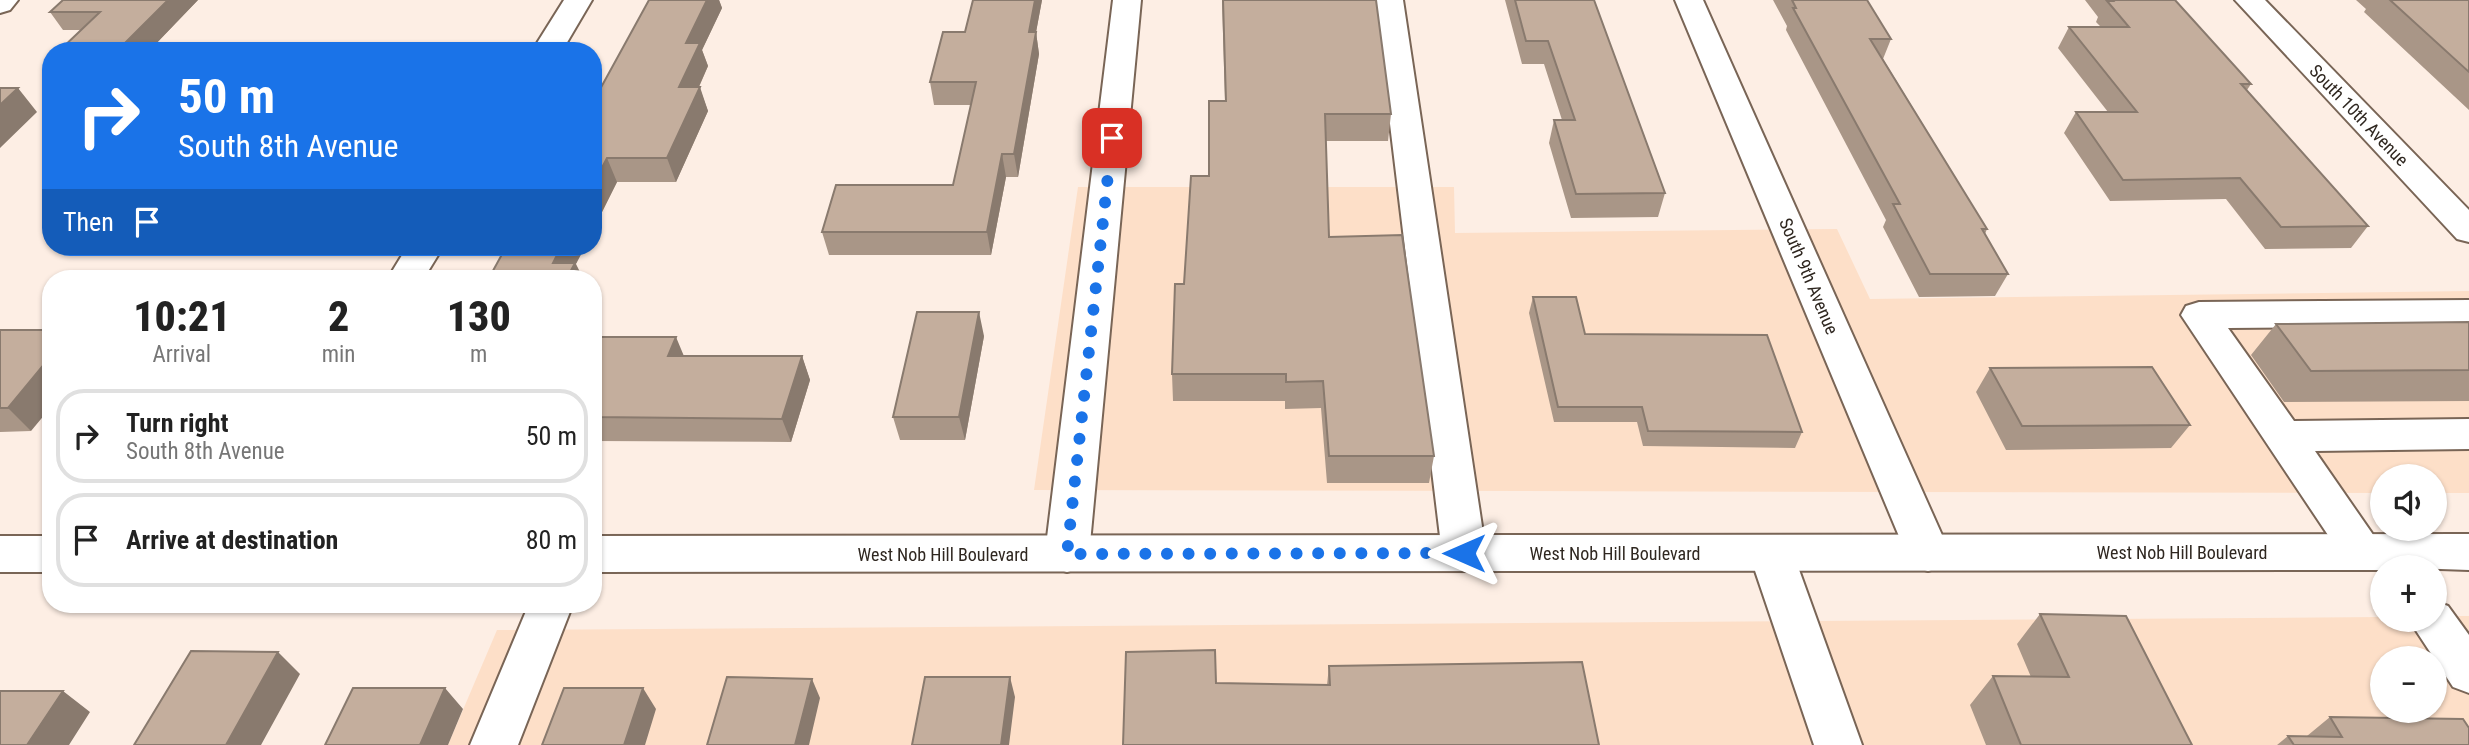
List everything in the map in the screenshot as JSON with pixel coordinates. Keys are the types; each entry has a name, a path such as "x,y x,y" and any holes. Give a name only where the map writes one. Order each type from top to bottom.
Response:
{"street":[{"path":"0,4 4,0"},
{"path":"552,42 578,0"},
{"path":"1067,554 1126,0"},
{"path":"1389,0 1464,553"},
{"name":"South 9th Avenue","path":"1689,0 1928,553"},
{"name":"South 10th Avenue","path":"2249,0 2469,230"},
{"path":"2379,555 2282,436 2199,315 2469,313"},
{"path":"2282,436 2469,434"},
{"name":"West Nob Hill Boulevard","path":"2416,555 2469,552"},
{"path":"1771,553 1838,745"},
{"name":"West Nob Hill Boulevard","path":"602,554 1928,553 2370,557"},
{"path":"0,554 42,554"},
{"path":"494,745 547,613"},
{"path":"2441,632 2466,664"}],"shaded area":[{"path":"1078,187 1454,187 1455,233 1837,229 1870,299 2469,291 2469,493 2447,493 2447,464 2370,464 2370,493 1034,490"},
{"path":"2447,616 2469,616 2469,745 448,745 497,630 2370,617 2370,632 2447,632"}],"building":[{"path":"63,0 168,0 126,42 68,42 100,12 50,12"},
{"path":"649,0 707,0 686,43 700,43 679,87 700,87 667,158 607,158 602,168 602,86"},
{"path":"973,0 1035,0 1029,32 1036,32 1014,154 1002,154 987,232 822,232 836,185 953,185 976,82 930,82 943,32 965,32"},
{"path":"1223,0 1376,0 1391,114 1325,114 1329,237 1402,235 1434,456 1329,456 1323,381 1286,382 1286,374 1172,374 1175,284 1184,284 1191,176 1209,176 1209,101 1226,101"},
{"path":"1515,0 1594,0 1665,193 1576,194 1554,120 1575,120 1548,41 1526,41"},
{"path":"1792,0 1867,0 1891,39 1870,39 1987,229 1982,229 2008,274 1930,274 1893,204 1900,204 1793,8 1796,8"},
{"path":"2175,0 2251,84 2241,84 2368,226 2281,227 2240,178 2123,180 2076,112 2137,112 2069,27 2129,27 2107,1"},
{"path":"2390,0 2469,0 2469,72"},
{"path":"0,88 18,88 0,105"},
{"path":"501,256 556,256 553,263 575,263 571,270 493,270"},
{"path":"1533,297 1576,297 1585,334 1767,335 1802,432 1648,431 1642,407 1558,407"},
{"path":"917,312 979,312 959,417 893,417"},
{"path":"2469,322 2469,370 2311,371 2276,324"},
{"path":"0,330 42,330 42,367 8,408 0,408"},
{"path":"602,337 676,337 668,356 802,356 782,419 602,417"},
{"path":"2152,367 2190,425 2022,426 1990,368"},
{"path":"2040,614 2126,616 2192,745 2021,745 1993,676 2069,677"},
{"path":"1215,650 1216,683 1330,685 1329,666 1582,662 1599,745 1123,745 1126,652"},
{"path":"191,651 278,652 226,745 134,745"},
{"path":"727,677 812,679 795,745 707,745"},
{"path":"925,677 1010,677 1001,745 912,745"},
{"path":"353,688 445,688 420,745 325,745"},
{"path":"564,688 643,688 624,745 542,745"},
{"path":"0,691 63,691 27,745 0,745"},
{"path":"2330,717 2370,718 2370,723 2447,723 2447,719 2463,719 2469,728 2469,745 2294,745 2288,736 2342,737"}],"route":[{"path":"1112,138 1067,554 1464,553"}]}
